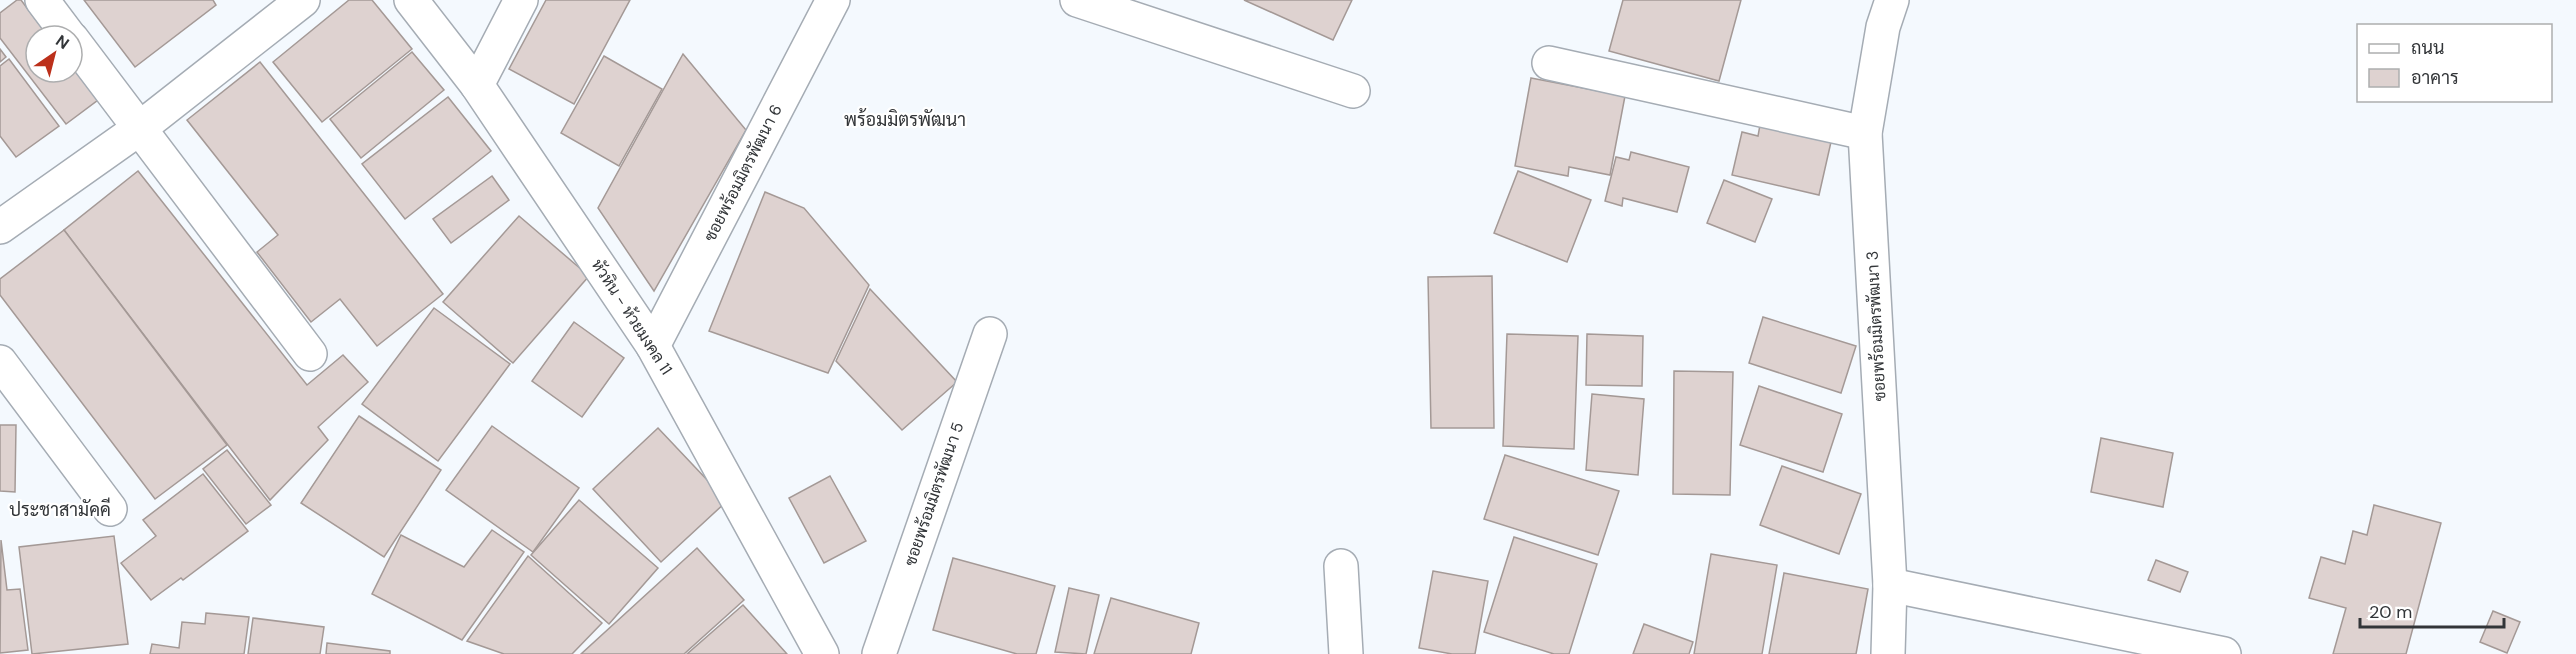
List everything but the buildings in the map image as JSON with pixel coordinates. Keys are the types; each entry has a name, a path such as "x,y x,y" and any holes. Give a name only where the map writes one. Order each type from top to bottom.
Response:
{"street":[{"path":"42,0 60,24"},
{"path":"0,227 140,128 303,0"},
{"name":"หัวหิน - ห้วยมงคล 11","path":"411,0 477,85 653,346 822,654"},
{"path":"477,85 521,0"},
{"name":"ซอยพร้อมมิตรพัฒนา 6","path":"653,346 833,0"},
{"path":"1077,0 1353,91"},
{"name":"ซอยพร้อมมิตรพัฒนา 3","path":"1888,654 1890,585 1865,133 1883,27 1892,0"},
{"path":"84,55 310,354"},
{"path":"1550,63 1865,133"},
{"name":"ซอยพร้อมมิตรพัฒนา 5","path":"879,654 990,334"},
{"path":"0,362 110,509"},
{"path":"1341,566 1346,654"},
{"path":"1890,585 2224,654"}],"district":[{"name":"พร้อมมิตรพัฒนา","path":"905,120"},
{"name":"ประชาสามัคคี","path":"60,510"}]}
